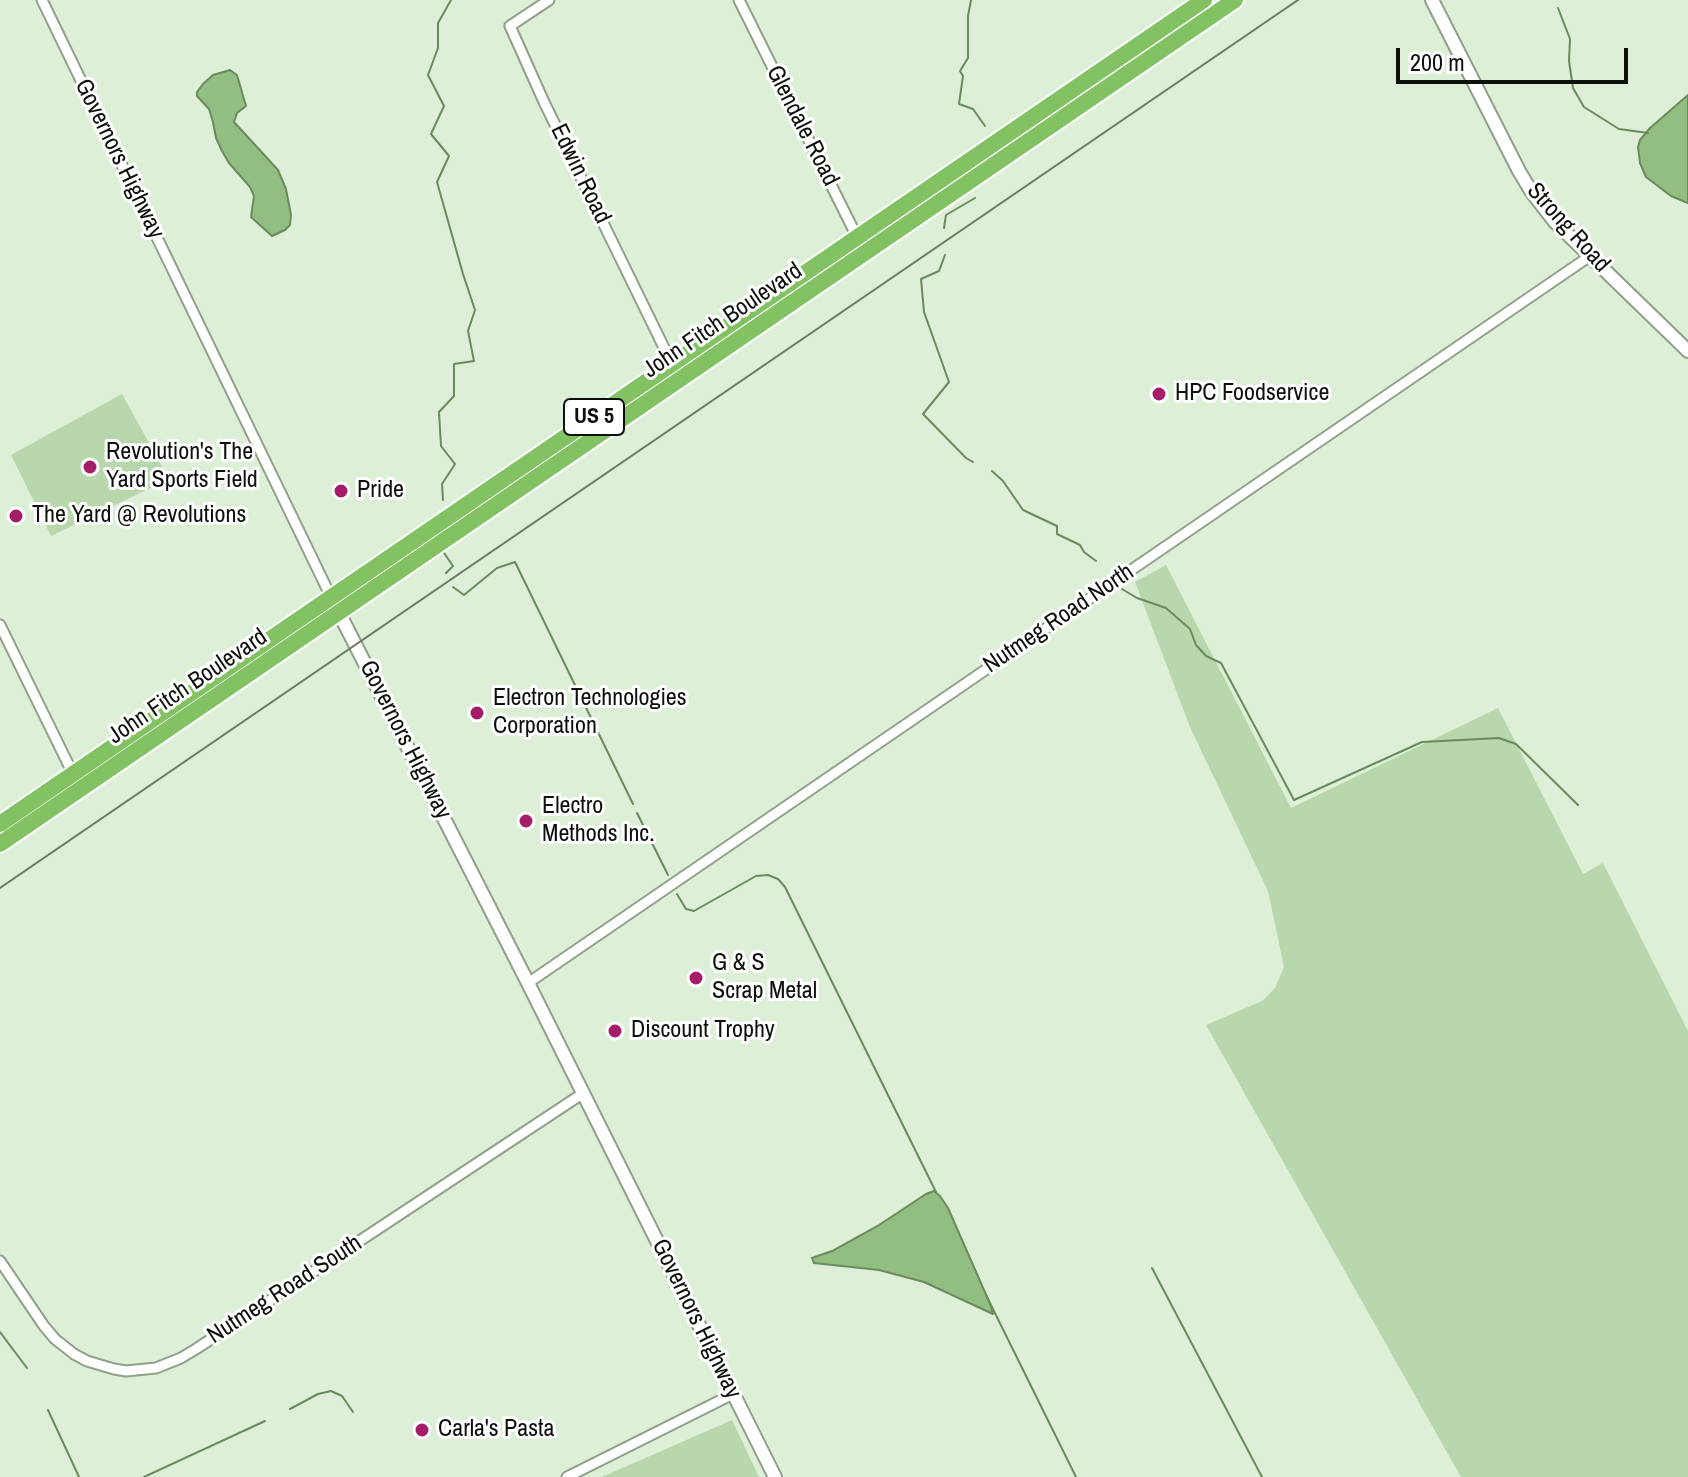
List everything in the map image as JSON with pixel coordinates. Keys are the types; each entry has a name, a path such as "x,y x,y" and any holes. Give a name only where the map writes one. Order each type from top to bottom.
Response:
{"highway":[{"name":"John Fitch Boulevard","path":"0,844 80,790 672,364 1204,0"},
{"name":"John Fitch Boulevard","path":"0,824 865,253 1235,0"}],"street":[{"name":"Governors Highway","path":"42,0 335,605 775,1477"},
{"name":"Edwin Road","path":"549,0 510,26 672,364"},
{"name":"Glendale Road","path":"739,0 865,253"},
{"name":"Strong Road","path":"1432,0 1531,191 1555,222 1688,351"},
{"name":"Nutmeg Road North","path":"528,983 1590,256"},
{"path":"0,625 80,790"},
{"name":"Nutmeg Road South","path":"0,1261 44,1326 74,1354 114,1369 156,1368 196,1349 582,1094"},
{"path":"567,1477 733,1394"}],"shaded area":[{"path":"230,70 237,75 246,106 237,113 234,122 278,170 286,189 290,225 272,236 251,217 254,196 250,187 222,151 209,109 197,96 203,84 213,75"},
{"path":"1688,95 1688,203 1671,196 1646,177 1638,147 1650,128"},
{"name":"Revolution's The Yard Sports Field","path":"122,394 169,479 51,536 11,455"},
{"path":"1166,565 1291,808 1498,708 1583,874 1603,863 1688,1031 1688,1477 1461,1477 1206,1025 1262,1001 1275,988 1284,967 1268,891 1190,727 1135,582"},
{"path":"934,1191 948,1208 993,1314 924,1282 879,1270 814,1263 812,1258 832,1251"},
{"path":"732,1420 759,1477 602,1477"}],"waterway":[{"path":"443,500 442,484 455,464 441,446 439,412 454,396 454,364 474,361 468,331 475,310 437,182 449,156 431,134 444,106 428,75 438,48 438,23 451,0"},
{"path":"971,0 968,58 960,71 963,76 959,104 973,109 985,126"},
{"path":"1558,8 1570,39 1573,88 1584,107 1619,129 1648,133"},
{"path":"944,228 946,215 975,198"},
{"path":"945,255 939,271 921,279 924,312 949,382 923,414 973,462"},
{"path":"992,471 1023,510 1057,526 1057,534 1080,545 1096,561"},
{"path":"444,553 453,566 446,573"},
{"path":"453,587 464,595 497,568 515,562 633,804"},
{"path":"1122,589 1166,608 1190,629 1196,645 1206,656 1221,663 1294,800 1422,742 1499,738 1516,744 1578,805"},
{"path":"637,813 668,875"},
{"path":"677,894 686,909 694,911 756,876 768,875 778,879 785,887 936,1192"},
{"path":"1152,1268 1262,1477"},
{"path":"986,1295 1076,1477"},
{"path":"0,1332 27,1368"},
{"path":"290,1409 318,1394 331,1391 342,1396 353,1412"},
{"path":"48,1410 79,1477"},
{"path":"144,1477 265,1421"}],"railway":[{"path":"0,888 1298,0"}],"place":[{"name":"HPC Foodservice","path":"1159,394"},
{"name":"Revolution's The Yard Sports Field","path":"90,467"},
{"name":"Pride","path":"341,491"},
{"name":"The Yard @ Revolutions","path":"16,516"},
{"name":"Electron Technologies Corporation","path":"477,713"},
{"name":"Electro Methods Inc.","path":"526,821"},
{"name":"G & S Scrap Metal","path":"696,978"},
{"name":"Discount Trophy","path":"615,1031"},
{"name":"Carla's Pasta","path":"422,1430"}]}
